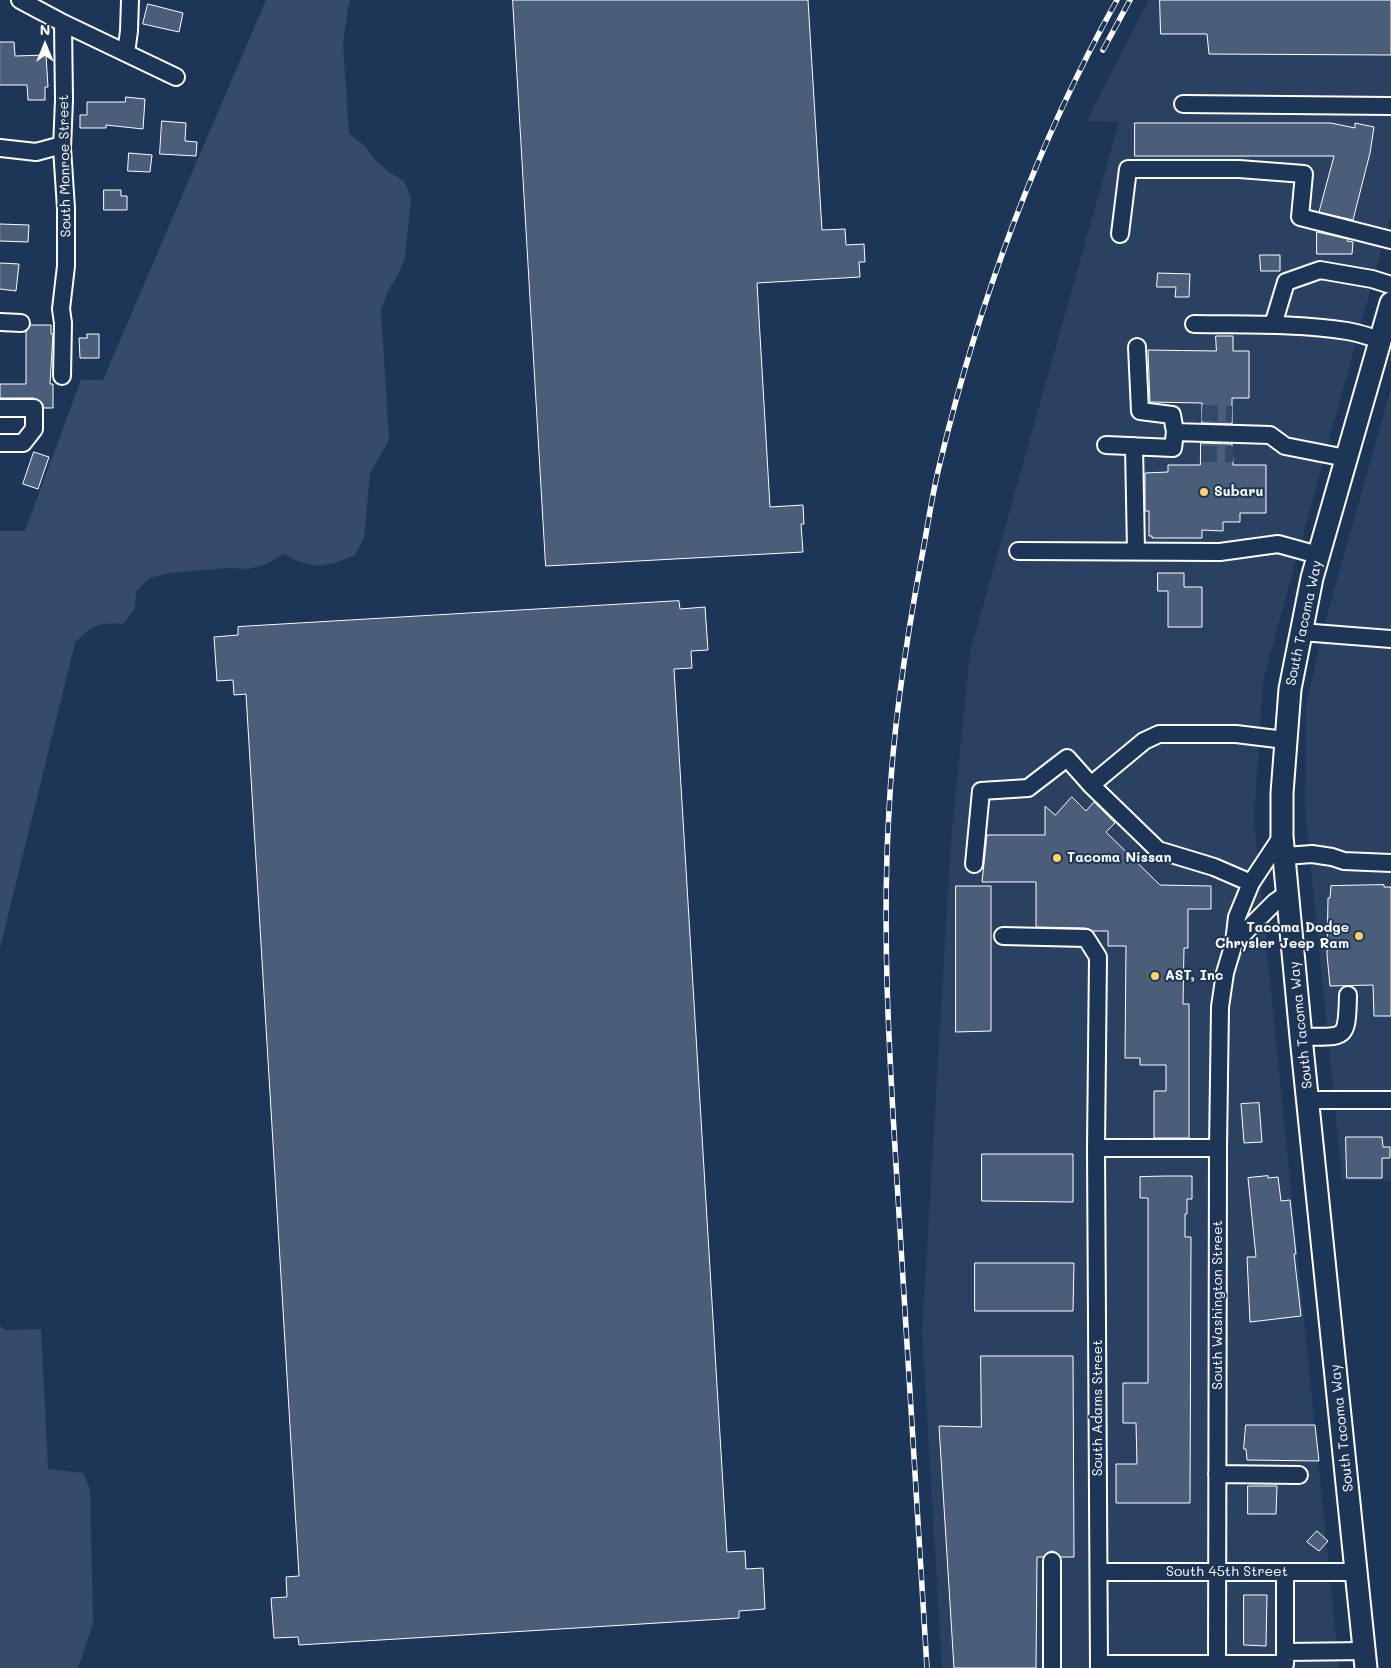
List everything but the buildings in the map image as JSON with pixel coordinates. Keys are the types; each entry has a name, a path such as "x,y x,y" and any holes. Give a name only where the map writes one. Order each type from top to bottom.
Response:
{"main road":[{"name":"South Tacoma Way","path":"1365,1660 1309,1100 1301,1037 1284,846 1282,784 1290,688 1318,555 1391,303"}],"street":[{"path":"20,0 63,23 176,77"},
{"path":"126,53 130,0"},
{"name":"South Monroe Street","path":"62,376 63,323 61,309 66,266 66,208 62,145 64,100 63,23"},
{"path":"1183,104 1391,106"},
{"path":"0,148 36,152 62,145"},
{"path":"1120,234 1128,169 1239,170 1304,174 1300,217 1391,240"},
{"path":"1273,325 1286,282 1320,270 1372,279 1391,285"},
{"path":"0,322 21,323"},
{"path":"1194,324 1273,325 1349,332 1381,340"},
{"path":"1106,445 1172,448 1175,432 1172,415 1140,411 1137,347"},
{"path":"0,408 34,408 34,429 23,443 0,443"},
{"path":"1175,432 1270,435 1284,446 1346,458"},
{"path":"1134,446 1136,551"},
{"path":"1018,550 1220,552 1278,544 1318,555"},
{"path":"1301,632 1391,639"},
{"path":"1091,785 1144,741 1159,734 1236,734 1285,740"},
{"path":"974,864 981,791 1028,788 1067,758 1091,785 1158,850 1214,866 1251,883"},
{"path":"1284,846 1344,861 1391,863"},
{"name":"South Washington Street","path":"1217,1666 1220,1007 1225,973 1234,943 1237,917 1251,883 1284,846"},
{"name":"South Washington Street","path":"1234,943 1275,902 1288,893"},
{"name":"South Adams Street","path":"1003,936 1086,938 1098,957 1096,1148 1098,1666"},
{"path":"1301,1037 1338,1036 1344,1032 1347,1026 1348,994"},
{"path":"1309,1100 1391,1100"},
{"path":"1096,1148 1218,1148"},
{"path":"1217,1474 1299,1475"},
{"path":"1052,1561 1052,1668"},
{"name":"South 45th Street","path":"1098,1572 1356,1572"},
{"path":"1098,1666 1284,1664 1284,1572"},
{"path":"1284,1652 1365,1660"}],"shaded area":[{"path":"266,0 350,0 343,44 349,134 364,145 375,160 389,172 404,181 411,198 405,258 398,275 388,291 381,310 389,440 370,473 364,538 355,555 338,562 319,566 300,562 283,554 267,564 248,569 229,568 169,573 150,578 136,591 135,608 123,624 101,624 86,632 75,643 0,948 0,531 25,531 81,380 103,380"},
{"path":"1149,0 1391,0 1391,215 1263,681 1254,820 1339,1668 942,1668 922,1332 951,840 970,652 1119,122 1086,121"},
{"path":"1391,388 1391,1181 1342,1180 1305,809 1306,707 1322,633"},
{"path":"0,1326 5,1330 41,1329 48,1469 83,1473 90,1489 93,1623 78,1668 0,1668"}],"tunnel":[{"path":"1202,413 1232,414"},
{"path":"1201,454 1233,454"}],"railway":[{"path":"927,1668 888,1013 887,862 891,779 897,715 911,620 935,486 955,403 972,344 992,284 1036,167 1088,54 1117,0"},
{"path":"1103,50 1130,0"}],"place":[{"name":"Subaru","path":"1204,492"},
{"name":"Tacoma Nissan","path":"1057,858"},
{"name":"Tacoma Dodge Chrysler Jeep Ram","path":"1359,936"},
{"name":"AST, Inc","path":"1155,976"}]}
